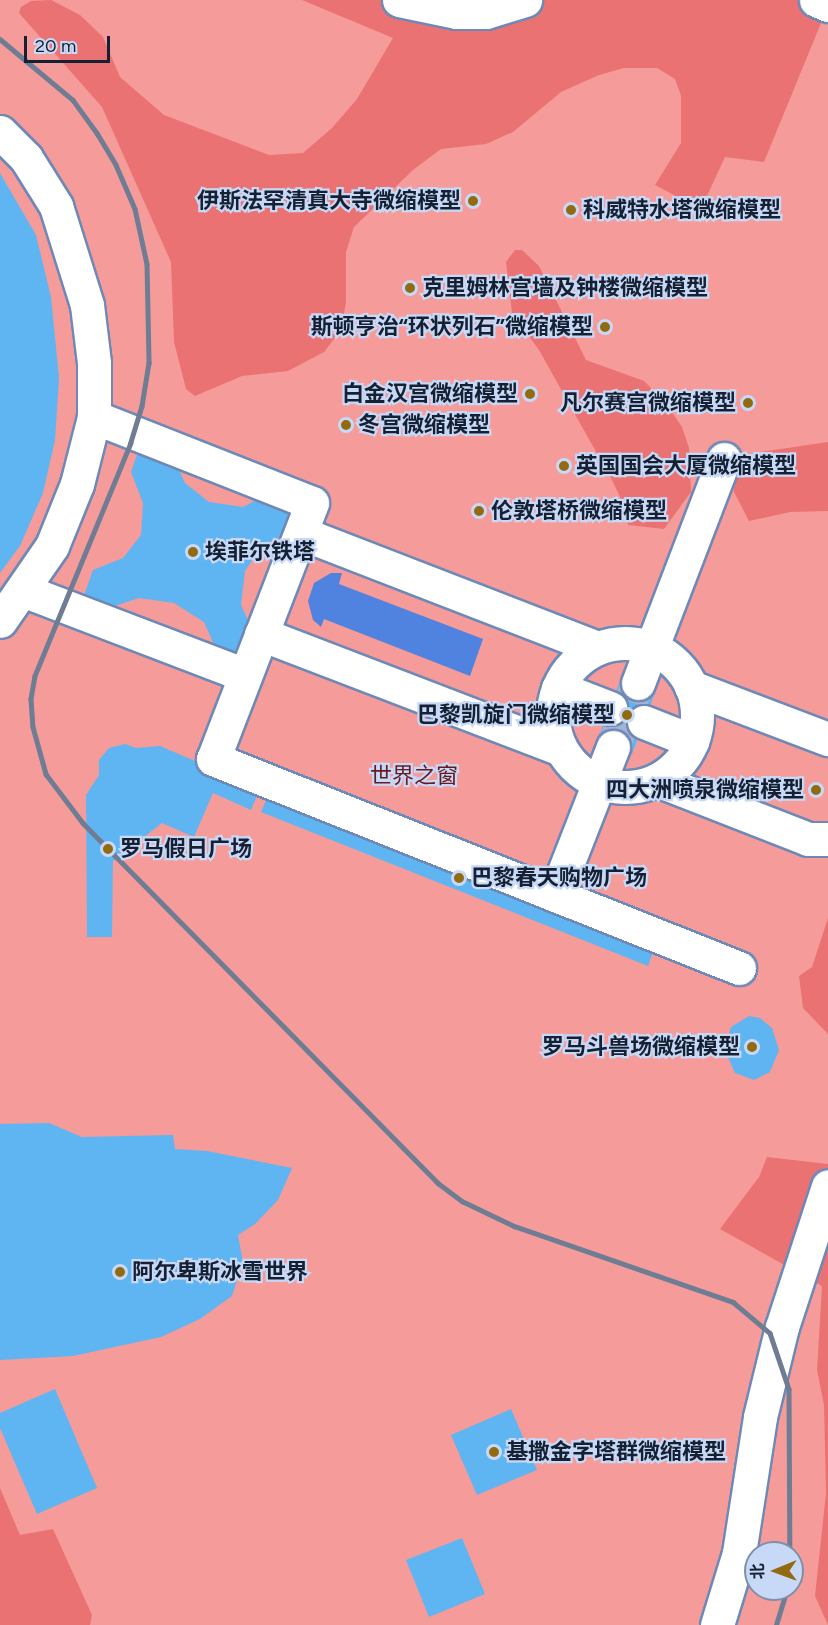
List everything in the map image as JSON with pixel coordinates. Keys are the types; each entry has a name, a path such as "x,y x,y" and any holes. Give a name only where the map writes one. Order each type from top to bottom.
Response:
{"street":[{"path":"399,0 456,12 486,12 525,0"},
{"path":"816,0 828,5"},
{"path":"0,132 26,158 56,206 74,255 87,305 94,363 94,417 77,484 52,546 25,591 0,621"},
{"path":"94,417 312,503 213,759 739,968"},
{"path":"638,683 724,459"},
{"path":"301,533 598,648"},
{"path":"25,591 245,675"},
{"path":"261,634 560,749 583,775 599,783 618,788 657,780 678,764 692,741 696,705 691,687 669,658 651,648 634,643 598,648 580,658 558,688 552,710 560,749"},
{"path":"691,687 828,739"},
{"path":"558,688 610,708"},
{"path":"644,722 692,741"},
{"path":"555,895 613,747"},
{"path":"657,780 808,839 828,839"},
{"path":"717,1625 739,1553 760,1417 782,1328 828,1186"}],"green space":[{"name":"世界之窗","path":"0,0 828,0 828,1625 0,1625"}],"shaded area":[{"path":"51,0 80,15 103,37 120,77 164,115 269,155 303,153 332,128 357,99 393,38 302,0 828,0 828,6 764,162 725,157 701,209 655,185 681,143 681,96 675,79 657,68 624,68 599,75 561,92 513,132 486,144 441,149 413,170 354,227 346,252 346,302 341,330 324,352 288,371 242,376 195,396 186,389 174,342 171,262 102,107 19,13 21,7 31,1"},
{"path":"515,250 522,250 539,266 586,360 644,381 665,402 682,427 689,448 691,492 664,529 628,525 627,512 613,482 539,350 512,313 506,262"},
{"path":"828,442 828,511 790,512 749,521 734,492 731,463 747,454"},
{"path":"828,918 828,1034 803,1008 799,976 812,967"},
{"path":"767,1157 828,1164 828,1625 815,1596 826,1493 824,1405 817,1370 822,1286 720,1229 759,1177"},
{"path":"0,1488 20,1535 53,1529 92,1615 90,1625 0,1625"}],"water":[{"path":"331,573 342,573 339,584 483,639 470,676 324,619 321,627 313,620 308,601 314,583"}],"building":[{"path":"0,173 36,235 51,297 59,378 55,440 43,493 20,546 0,573"},
{"name":"埃菲尔铁塔","path":"141,443 172,454 185,483 209,502 243,507 272,492 300,503 289,532 262,546 245,571 241,605 253,631 242,658 216,649 204,622 174,603 139,598 109,608 83,598 93,570 123,558 141,535 143,503 131,472"},
{"name":"巴黎凯旋门微缩模型","path":"622,676 656,690 632,754 597,741"},
{"name":"罗马假日广场","path":"125,744 136,748 160,746 260,789 251,810 213,793 194,837 162,823 113,861 112,937 87,937 86,795 99,775 99,760 109,748"},
{"name":"巴黎春天购物广场","path":"270,791 656,944 648,966 261,812"},
{"name":"罗马斗兽场微缩模型","path":"749,1016 760,1018 772,1028 779,1050 770,1072 754,1080 735,1073 725,1051 731,1027"},
{"name":"阿尔卑斯冰雪世界","path":"49,1123 82,1137 173,1135 175,1149 207,1151 292,1168 278,1200 255,1224 238,1235 243,1262 232,1296 200,1319 161,1337 73,1356 0,1360 0,1124"},
{"path":"55,1389 97,1488 37,1514 0,1428 0,1413"},
{"name":"基撒金字塔群微缩模型","path":"511,1409 537,1470 477,1495 451,1435"},
{"path":"462,1538 485,1594 429,1617 406,1560"}],"tunnel":[{"path":"613,747 638,683"}],"railway":[{"path":"0,39 73,100 97,133 116,165 135,209 147,264 149,363 142,406 131,443 35,676 31,699 33,727 46,774 83,823 438,1183 462,1201 514,1226 733,1302 770,1333 789,1389 790,1541"},
{"path":"776,1625 783,1601"}],"place":[{"name":"伊斯法罕清真大寺微缩模型","path":"473,201"},
{"name":"科威特水塔微缩模型","path":"571,210"},
{"name":"克里姆林宫墙及钟楼微缩模型","path":"410,288"},
{"name":"斯顿亨治“环状列石”微缩模型","path":"605,327"},
{"name":"白金汉宫微缩模型","path":"530,394"},
{"name":"凡尔赛宫微缩模型","path":"748,403"},
{"name":"冬宫微缩模型","path":"346,425"},
{"name":"英国国会大厦微缩模型","path":"564,466"},
{"name":"伦敦塔桥微缩模型","path":"479,511"},
{"name":"埃菲尔铁塔","path":"193,552"},
{"name":"巴黎凯旋门微缩模型","path":"627,715"},
{"name":"四大洲喷泉微缩模型","path":"816,790"},
{"name":"罗马假日广场","path":"108,849"},
{"name":"巴黎春天购物广场","path":"459,878"},
{"name":"罗马斗兽场微缩模型","path":"752,1047"},
{"name":"阿尔卑斯冰雪世界","path":"120,1272"},
{"name":"基撒金字塔群微缩模型","path":"494,1452"}]}
